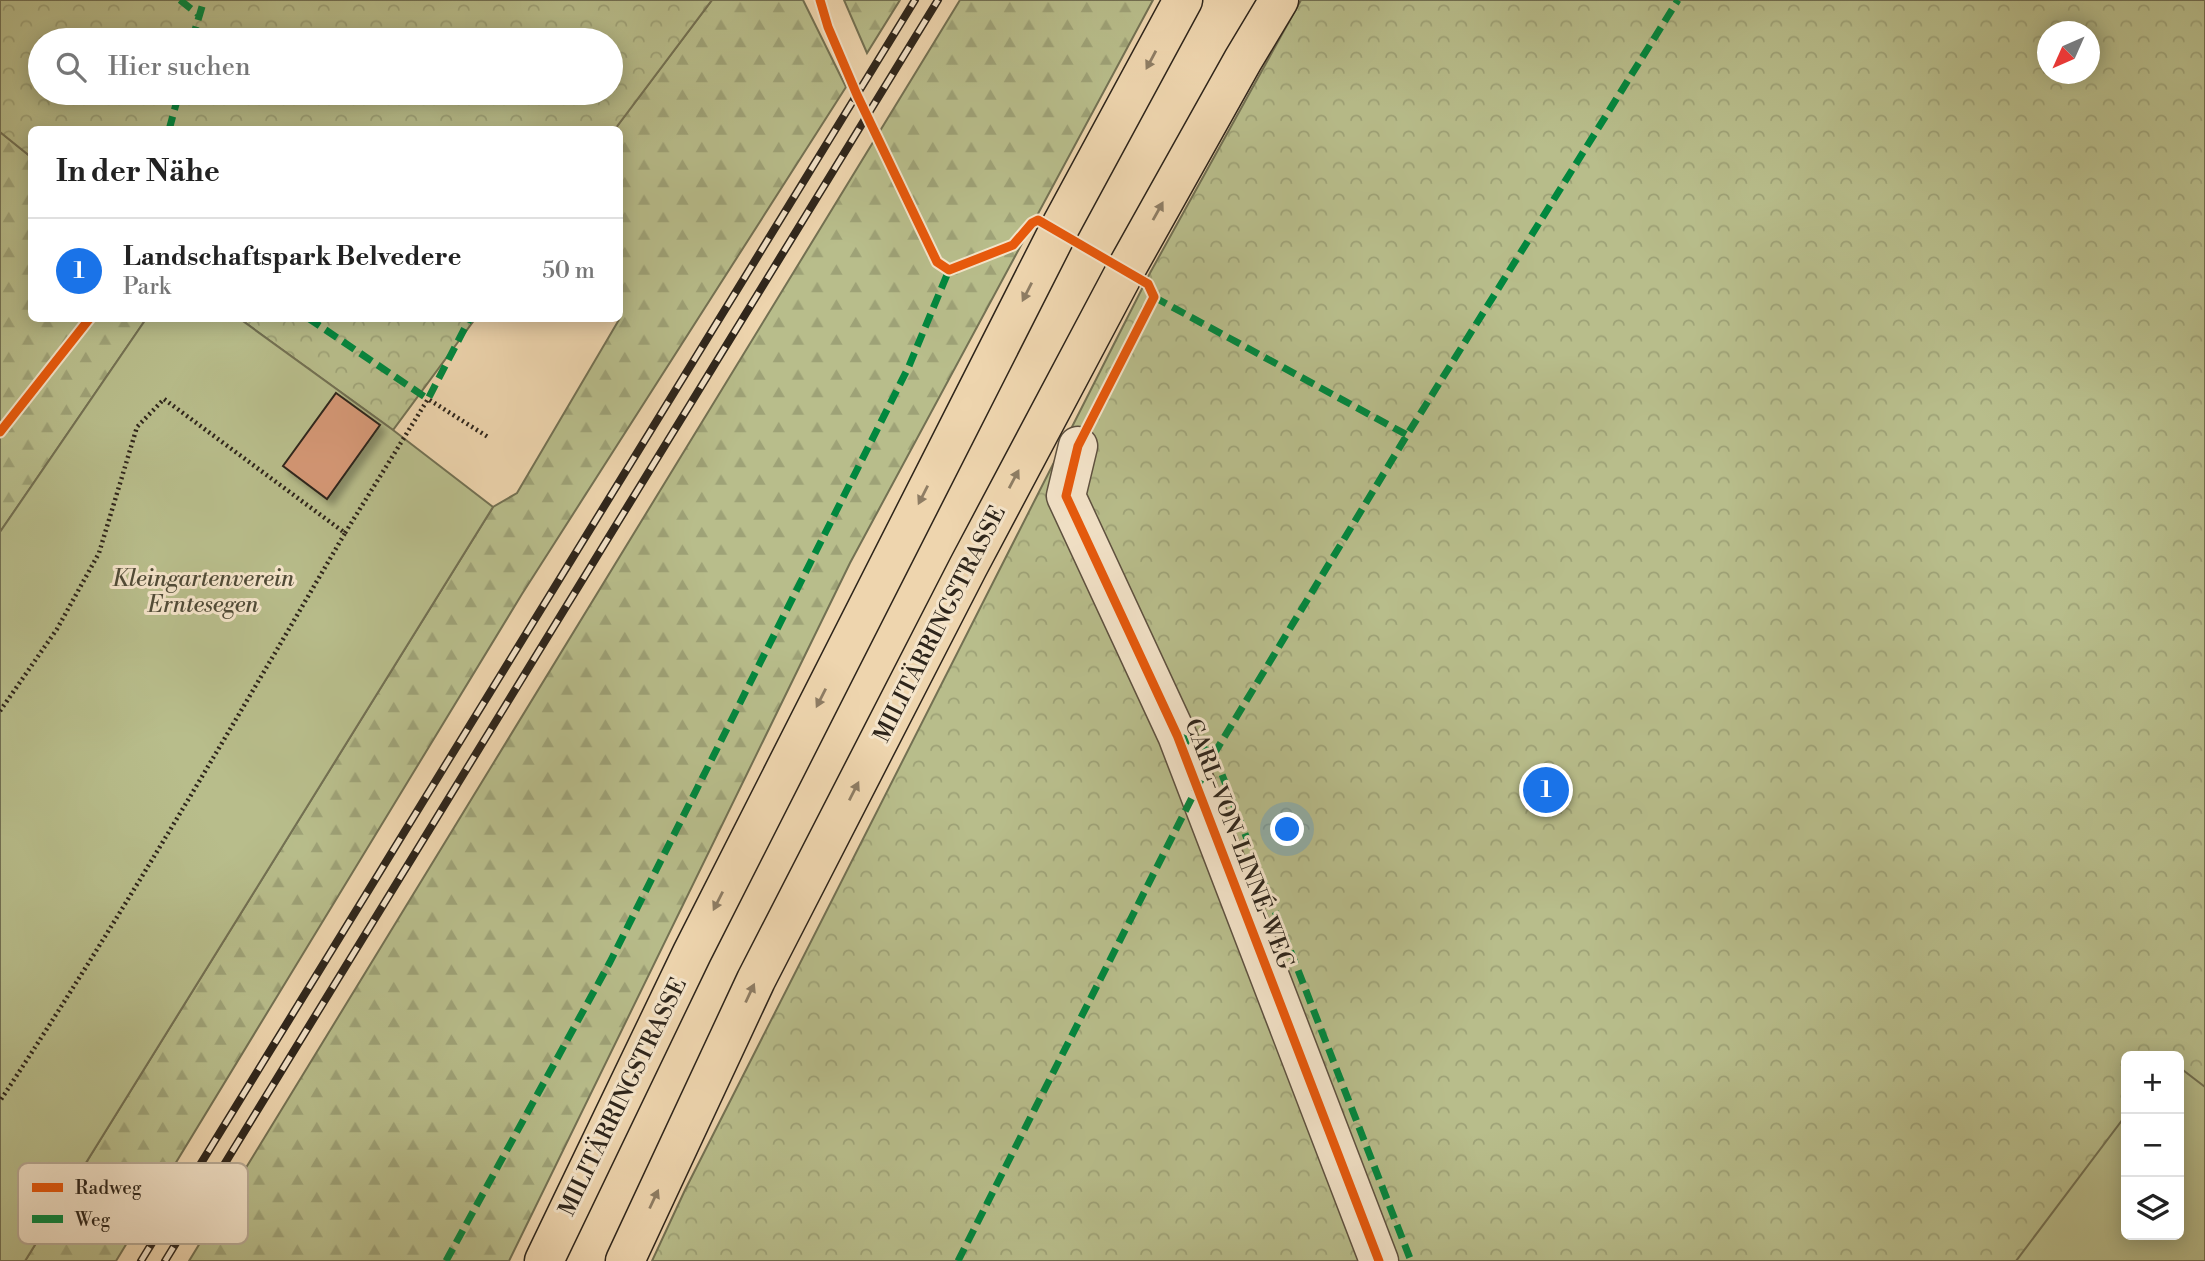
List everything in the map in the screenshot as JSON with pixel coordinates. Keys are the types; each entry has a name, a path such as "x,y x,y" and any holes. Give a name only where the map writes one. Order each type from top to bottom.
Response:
{"main road":[{"name":"MILITÄRRINGSTRASSE","path":"544,1261 692,953 1058,231 1183,0"},
{"name":"MILITÄRRINGSTRASSE","path":"625,1261 756,980 968,567 1125,271 1242,60 1279,0"}],"street":[{"name":"CARL-VON-LINNÉ-WEG","path":"1077,446 1066,496 1177,735 1379,1261"}],"path":[{"path":"0,711 57,629 99,553 137,427 164,399 345,533"},
{"path":"0,1101 59,1012 197,787 345,533 428,400 488,437"}],"green space":[{"path":"0,0 712,0 617,126 28,126 28,155 0,132"},
{"path":"712,0 803,0 846,87 522,594 176,1163 86,1163 493,507 517,493 618,322 623,322 623,126 617,126"},
{"path":"844,0 900,0 867,53"},
{"path":"960,0 1153,0 850,563 509,1261 189,1261 199,1244 248,1244 248,1165"},
{"path":"1301,0 2205,0 2205,1261 652,1261 685,1190 1150,273"},
{"path":"0,132 28,155 28,322 144,322 0,532"},
{"name":"Kleingartenverein Erntesegen","path":"144,322 244,322 393,430 493,507 86,1163 18,1163 18,1244 36,1244 25,1261 0,1261 0,532"},
{"path":"244,322 473,322 393,430"},
{"path":"2184,1071 2205,1087 2205,1261 2016,1261 2121,1122 2121,1240 2184,1240"},
{"path":"36,1244 126,1244 116,1261 25,1261"}],"building":[{"path":"336,393 380,425 327,499 283,466"}],"railway":[{"path":"201,1163 915,0"},
{"path":"225,1163 938,0"},
{"path":"141,1261 151,1244"},
{"path":"165,1261 175,1244"}],"marked path":[{"path":"180,0 199,15"},
{"path":"196,28 204,0"},
{"path":"958,1261 1214,754 1407,435 1678,0"},
{"path":"170,126 176,105"},
{"path":"446,1261 610,962 909,366 949,270"},
{"path":"1154,297 1407,435"},
{"path":"314,322 428,399 468,322"},
{"path":"1178,735 1214,754 1411,1261"}],"cycle path":[{"path":"820,0 828,27 857,95 937,262 949,270 1013,245 1032,223 1038,220 1148,284 1154,297 1078,446 1066,496 1177,735 1379,1261"},
{"path":"0,432 87,322"}],"place":[{"name":"Landschaftspark Belvedere","path":"1546,790"}]}
